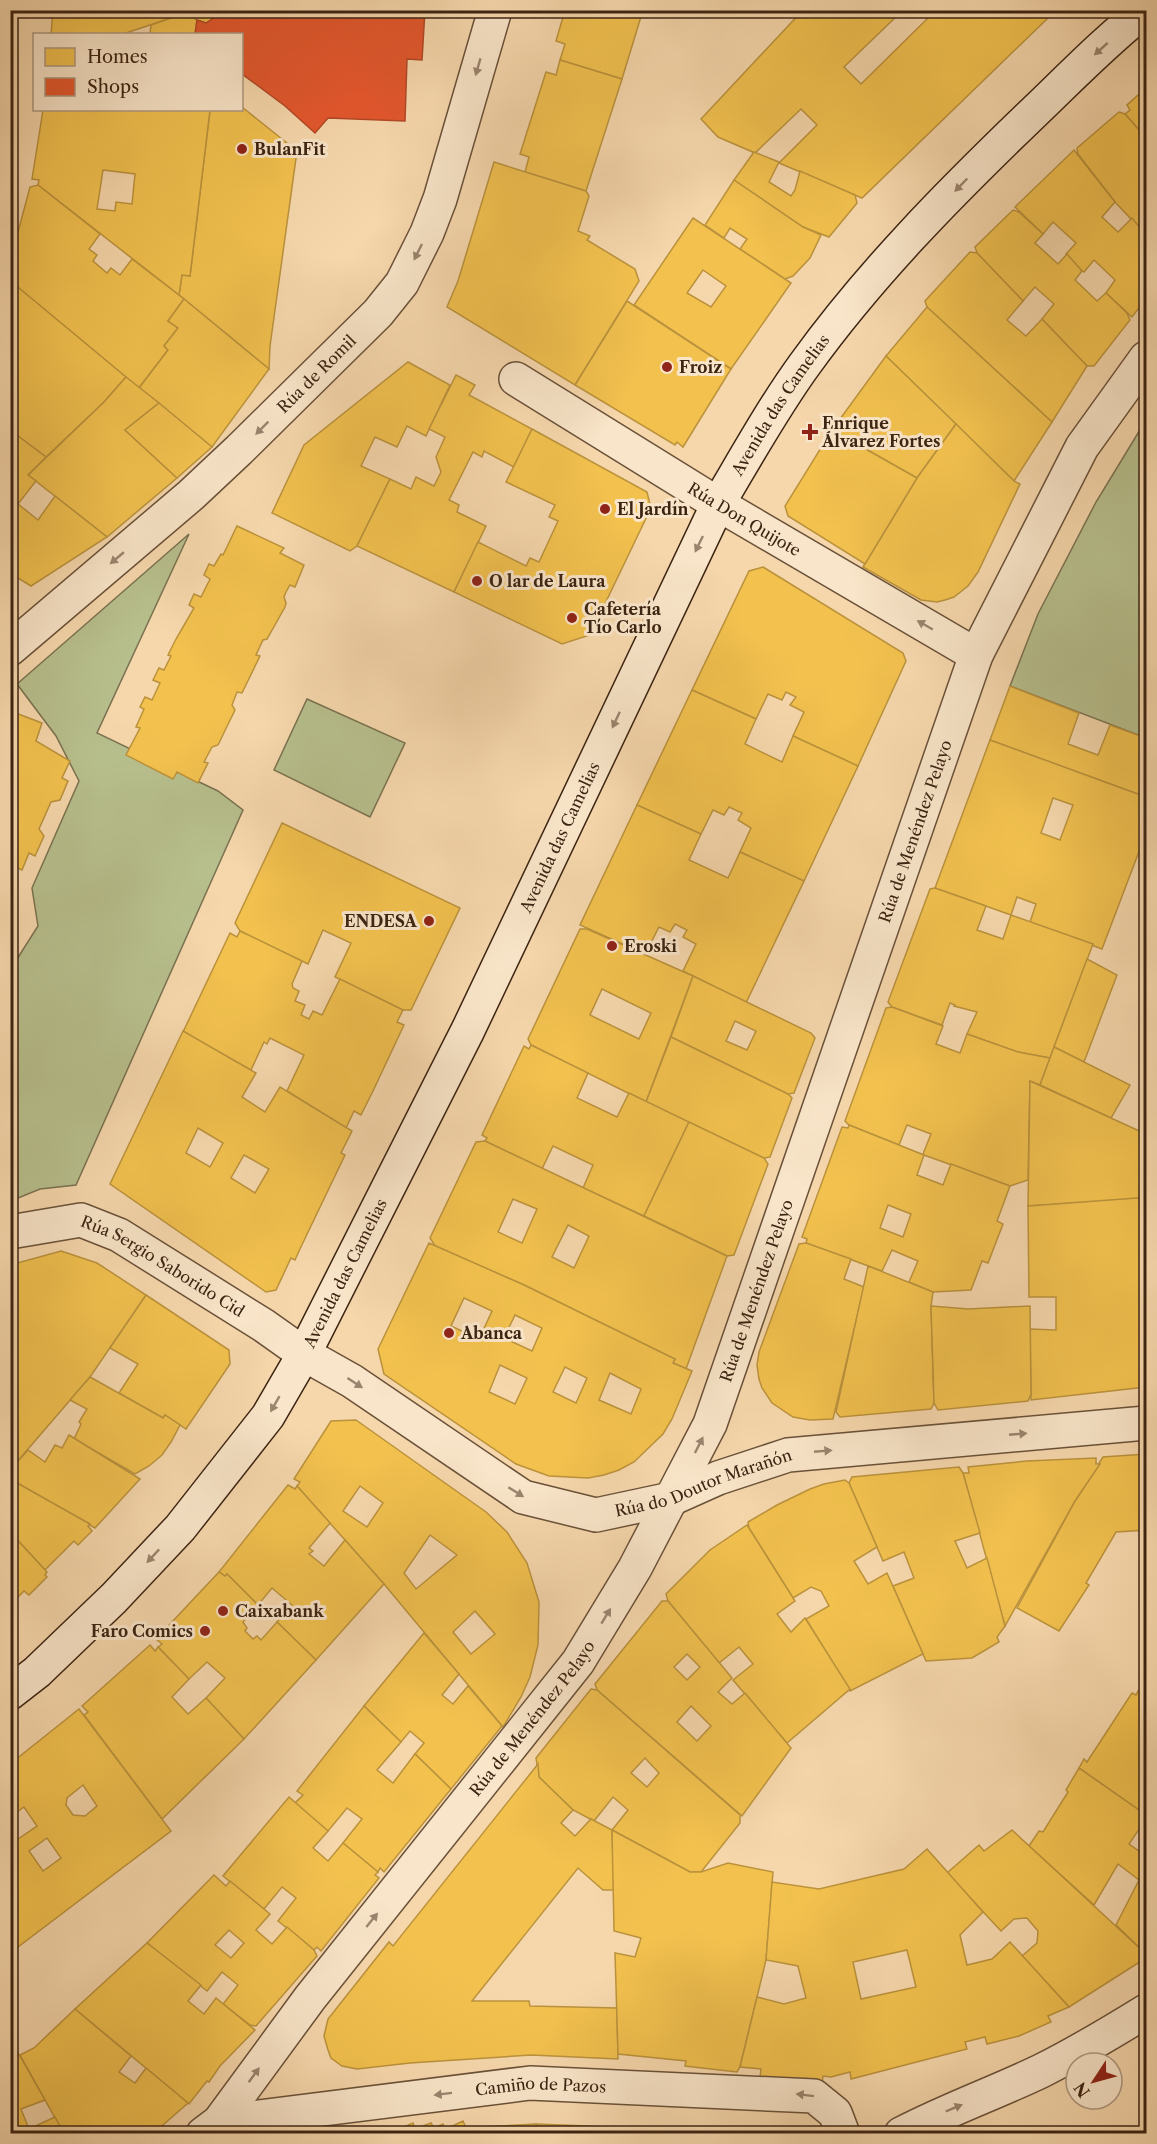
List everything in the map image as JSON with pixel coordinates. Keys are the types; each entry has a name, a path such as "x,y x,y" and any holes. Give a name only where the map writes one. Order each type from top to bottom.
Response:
{"street":[{"name":"Rúa de Romil","path":"10,649 191,495 378,313 402,283 428,232 440,199 495,10"},
{"name":"Avenida das Camelias","path":"10,1693 37,1672 114,1598 180,1528 268,1416 304,1354 468,1030 718,504 763,428 804,366 856,297 907,240 1085,63 1145,10"},
{"name":"Rúa de Menéndez Pelayo","path":"211,2128 310,1998 578,1662 635,1568 710,1424 976,655 1082,447 1146,358"},
{"name":"Rúa Don Quijote","path":"516,379 718,504 976,655"},
{"name":"Rúa Sergio Saborido Cid","path":"10,1232 81,1220 119,1235 263,1325 304,1354"},
{"name":"Rúa do Doutor Marañón","path":"304,1354 352,1381 523,1497 596,1515 671,1499 718,1478 788,1455 1146,1423"},
{"path":"901,2133 1040,2071 1103,2038 1146,2011"},
{"name":"Camiño de Pazos","path":"211,2128 530,2084 814,2096 835,2113 843,2133"}],"green space":[{"path":"1146,420 1146,738 1010,686 1038,614 1096,502"},
{"path":"189,534 97,733 218,791 243,810 76,1185 40,1189 11,1201 10,970 38,926 32,888 79,781 56,736 17,684"},
{"path":"307,699 405,743 370,817 274,770"}],"building: Homes":[{"path":"53,10 215,10 212,19 206,23 182,11 171,18 126,33 51,33"},
{"path":"565,10 643,10 622,79 560,60 565,44 556,41"},
{"path":"803,10 903,10 844,67 861,84 927,19 919,10 1039,10 1047,19 862,198 779,163 817,125 801,109 755,153 718,137 701,119"},
{"path":"182,11 197,20 195,33 150,33 151,25 171,18"},
{"path":"560,60 622,79 586,191 525,172 529,157 520,154 546,72 556,75"},
{"path":"1146,88 1146,138 1125,114 1130,110 1127,105"},
{"path":"243,108 297,151 270,346 269,369 179,295 182,275 190,276 210,111 243,111"},
{"path":"43,111 210,111 190,276 182,275 179,295 38,185 39,180 32,179","holes":["103,170 135,174 132,204 116,202 115,211 97,209"]},
{"path":"1119,112 1125,114 1146,138 1146,235 1115,202 1078,154 1077,148"},
{"path":"1074,150 1115,202 1102,217 1118,232 1132,218 1146,235 1146,299 1132,317 1106,293 1115,280 1094,260 1084,272 1066,254 1076,243 1053,222 1043,234 1015,207"},
{"path":"754,152 779,162 769,182 791,196 800,171 855,195 857,203 829,237 803,227 734,180"},
{"path":"494,162 586,191 589,196 578,231 590,236 587,240 635,269 639,281 575,385 447,307 458,281"},
{"path":"734,180 803,227 821,235 810,258 793,276 785,279 740,249 747,239 730,228 724,238 705,225"},
{"path":"38,185 100,234 89,249 97,255 93,261 107,273 111,268 120,275 132,259 184,299 168,321 178,328 164,346 168,350 139,388 10,281 10,262 30,187"},
{"path":"1013,210 1019,212 1043,234 1035,243 1058,264 1067,254 1082,271 1075,280 1097,301 1106,293 1127,313 1130,320 1094,366 1087,366 1042,319 1054,304 1035,287 1023,301 977,253 975,247"},
{"path":"693,218 791,283 731,369 634,305","holes":["703,270 726,286 711,307 687,293"]},
{"path":"970,252 977,253 1023,301 1007,320 1026,336 1042,319 1087,366 1052,422 927,307 925,301"},
{"path":"13,283 126,377 104,402 46,457 10,430 10,290"},
{"path":"184,299 269,369 212,447 139,388 168,350 164,346 178,328 168,321"},
{"path":"627,301 731,369 683,447 677,442 675,445 575,385"},
{"path":"927,307 1052,422 1014,481 886,356"},
{"path":"886,356 956,424 917,478 832,430"},
{"path":"408,362 450,385 426,436 407,426 397,447 375,437 361,466 390,479 357,546 350,551 272,513 304,445"},
{"path":"456,375 475,385 469,395 532,429 514,467 484,451 482,457 473,452 449,500 459,505 457,512 486,526 454,592 357,546 390,479 411,489 416,477 434,486 441,472 436,457 445,437 429,429"},
{"path":"126,377 159,403 125,430 177,478 107,537 28,475 104,402"},
{"path":"159,403 212,447 177,478 125,430"},
{"path":"956,424 1014,481 1020,484 978,572 968,586 954,597 945,600 937,602 921,600 863,567 917,478"},
{"path":"532,429 647,492 651,508 590,635 562,644 454,592 478,542 526,566 530,558 539,562 558,521 549,517 555,505 506,482"},
{"path":"10,430 46,457 28,475 36,481 18,504 38,520 55,496 107,537 31,586 10,573 10,551 15,545 10,541"},
{"path":"832,430 917,478 865,564 788,516 785,506"},
{"path":"237,526 284,548 280,553 304,565 295,587 290,585 286,592 285,607 267,639 263,640 256,655 260,656 242,693 237,692 232,705 235,710 218,745 212,747 204,762 208,763 198,783 177,772 173,779 126,755 140,728 136,727 144,709 140,707 145,697 152,700 160,683 153,680 159,668 164,670 171,656 168,655 194,608 189,605 194,594 201,597 210,579 204,575 209,564 214,566 221,554 223,555"},
{"path":"763,567 903,653 906,661 858,766 793,736 804,712 790,705 796,697 786,692 782,700 768,694 756,719 692,690 749,571"},
{"path":"1010,686 1079,713 1068,744 1098,755 1110,725 1146,738 1146,797 990,740"},
{"path":"692,690 756,719 745,744 782,762 793,736 858,766 804,881 740,852 751,828 738,820 742,813 729,807 724,815 713,810 701,834 637,805"},
{"path":"13,712 42,723 36,741 70,761 62,778 68,781 60,800 51,802 39,829 44,836 35,856 29,853 22,870 10,865 10,718"},
{"path":"990,740 1146,797 1146,833 1102,949 1030,922 1036,904 1017,897 1011,915 935,888","holes":["1053,798 1073,805 1060,840 1041,833"]},
{"path":"637,805 701,834 689,860 728,878 740,852 804,881 746,1003 683,971 696,944 683,937 687,930 675,924 670,932 659,927 645,954 580,925"},
{"path":"282,823 460,908 411,1010 403,1010 335,977 351,943 323,930 308,964 240,931 235,923"},
{"path":"935,888 986,906 977,930 1003,939 1011,915 1093,944 1050,1058 1018,1052 967,1034 977,1012 950,1003 942,1025 892,1007 888,1002 930,889"},
{"path":"580,929 587,929 693,976 646,1102 531,1045 528,1039","holes":["602,989 651,1013 639,1039 590,1015"]},
{"path":"240,931 302,961 292,984 293,988 299,991 295,1001 305,1005 301,1015 309,1019 313,1011 322,1015 340,979 403,1010 397,1022 404,1025 373,1091 361,1115 354,1111 346,1128 287,1091 304,1055 270,1038 267,1044 264,1042 251,1070 183,1032 230,933 237,937"},
{"path":"1087,959 1117,975 1084,1062 1054,1047"},
{"path":"693,976 811,1033 815,1038 794,1093 788,1094 671,1037","holes":["735,1021 756,1031 747,1050 726,1041"]},
{"path":"892,1007 943,1026 936,1044 960,1053 967,1034 1018,1052 1050,1058 1040,1085 1030,1081 1028,1180 1010,1186 924,1155 931,1134 907,1125 899,1145 849,1125 845,1121 886,1008"},
{"path":"183,1031 256,1073 242,1097 265,1112 280,1087 352,1131 341,1153 345,1155 295,1260 291,1258 276,1290 266,1292 110,1184","holes":["198,1128 223,1143 210,1167 186,1153","244,1155 269,1169 255,1193 231,1178"]},
{"path":"671,1037 792,1098 770,1157 764,1158 646,1102"},
{"path":"531,1045 588,1073 577,1098 617,1117 629,1093 689,1122 644,1216 583,1188 593,1165 553,1146 542,1169 485,1141 487,1138 482,1135 524,1046 529,1049"},
{"path":"1054,1047 1130,1085 1111,1118 1040,1085"},
{"path":"1030,1081 1146,1134 1146,1199 1028,1206"},
{"path":"689,1122 764,1158 768,1164 734,1255 727,1256 644,1216"},
{"path":"849,1125 924,1155 917,1175 943,1185 951,1164 1010,1186 997,1221 1003,1224 988,1263 982,1261 971,1290 933,1292 909,1282 918,1261 892,1250 882,1271 806,1243 807,1239 802,1237 842,1127 848,1128","holes":["888,1205 911,1214 903,1237 880,1228"]},
{"path":"485,1141 727,1256 686,1369 673,1363 675,1359 524,1285 435,1246 430,1238 476,1142","holes":["513,1199 537,1209 522,1243 498,1232","568,1225 589,1236 574,1268 552,1257"]},
{"path":"1146,1199 1146,1387 1031,1400 1030,1329 1056,1330 1056,1297 1029,1297 1028,1206"},
{"path":"429,1243 524,1285 675,1359 673,1363 692,1371 672,1419 663,1434 634,1462 619,1470 588,1478 549,1476 516,1464 384,1374 378,1349","holes":["464,1298 492,1311 479,1339 451,1326","515,1315 542,1328 532,1351 504,1338","500,1365 527,1378 515,1404 489,1392","565,1367 587,1378 576,1403 553,1392","610,1373 641,1389 631,1414 599,1400"]},
{"path":"806,1243 851,1259 844,1279 864,1287 833,1419 810,1420 793,1417 772,1403 759,1379 757,1365 759,1352 799,1244"},
{"path":"61,1251 97,1263 146,1295 90,1377 10,1470 10,1265"},
{"path":"868,1266 933,1292 931,1306 934,1403 931,1409 840,1417 836,1412"},
{"path":"146,1295 229,1350 230,1364 186,1429 165,1415 163,1418 119,1393 138,1364 110,1348"},
{"path":"931,1306 968,1309 1030,1306 1031,1394 1028,1401 938,1410 934,1403"},
{"path":"90,1377 163,1418 165,1415 180,1425 162,1455 135,1474 74,1439 81,1424 79,1422 87,1409 70,1400"},
{"path":"356,1420 486,1512 507,1532 527,1563 539,1602 538,1645 530,1677 503,1727 384,1584 297,1486 300,1482 294,1479 331,1421","holes":["360,1486 383,1503 367,1527 343,1511","430,1535 457,1555 416,1589 404,1573","475,1611 495,1634 471,1654 453,1632"]},
{"path":"69,1435 140,1479 95,1528 10,1479 10,1470 28,1450 45,1462 55,1445 62,1448"},
{"path":"1146,1454 1146,1530 1116,1532 1086,1583 1089,1585 1059,1631 1017,1608 1075,1501 1103,1457"},
{"path":"1096,1458 1096,1464 1100,1464 1075,1501 1005,1626 963,1473 969,1473 968,1467 1027,1461"},
{"path":"959,1467 963,1473 980,1533 955,1541 967,1568 987,1558 1005,1626 997,1637 999,1642 972,1658 926,1661 893,1586 914,1578 904,1552 883,1561 849,1483 852,1477"},
{"path":"10,1479 90,1524 88,1526 92,1531 78,1545 74,1541 45,1570 10,1532"},
{"path":"845,1480 849,1483 877,1547 854,1561 868,1584 887,1573 923,1654 850,1691 806,1619 829,1606 821,1591 811,1587 793,1598 749,1528 748,1522 810,1489"},
{"path":"288,1485 295,1489 297,1486 330,1523 309,1548 313,1551 309,1554 324,1566 345,1540 384,1584 316,1660 277,1622 292,1605 272,1588 258,1605 227,1574 225,1576 219,1572"},
{"path":"747,1525 795,1601 777,1614 791,1632 805,1618 850,1689 787,1743 733,1680 753,1664 739,1647 719,1663 668,1601 666,1594 710,1550"},
{"path":"10,1532 47,1572 45,1575 47,1577 29,1595 24,1591 10,1605"},
{"path":"219,1572 225,1576 227,1574 258,1605 243,1622 247,1628 245,1631 253,1639 257,1636 261,1640 277,1622 316,1660 244,1739 206,1698 225,1678 207,1662 189,1679 158,1647 162,1644 156,1639"},
{"path":"662,1601 668,1601 732,1678 718,1692 732,1704 745,1693 791,1748 742,1816 597,1690 595,1684","holes":["687,1654 700,1667 687,1680 674,1667","691,1706 711,1726 697,1741 677,1722"]},
{"path":"424,1633 459,1674 442,1695 453,1704 468,1686 502,1726 451,1789 415,1754 424,1743 410,1731 401,1742 364,1706"},
{"path":"150,1645 155,1651 158,1647 189,1679 172,1697 188,1714 206,1698 244,1739 162,1819 84,1715 88,1712 82,1706"},
{"path":"591,1689 597,1690 740,1815 740,1823 701,1872 690,1872 612,1830 628,1810 613,1797 594,1821 573,1810 539,1777 536,1758","holes":["645,1758 659,1773 647,1787 631,1773"]},
{"path":"1138,1691 1146,1697 1146,1815 1079,1768 1084,1759 1087,1762 1132,1693 1136,1695"},
{"path":"364,1706 401,1742 377,1770 393,1783 415,1754 451,1789 384,1872 380,1868 378,1872 343,1843 362,1819 347,1808 328,1831 295,1803 303,1795 297,1791"},
{"path":"79,1709 171,1831 10,1953 10,1829 18,1839 37,1826 24,1807 10,1817 10,1764","holes":["83,1785 97,1806 85,1816 73,1815 66,1805 67,1798","47,1838 61,1858 43,1871 29,1851"]},
{"path":"538,1764 539,1777 573,1810 561,1823 575,1836 591,1819 612,1830 614,1890 603,1890 578,1868 472,2001 529,2001 530,2006 617,2008 618,2059 531,2055 357,2069 342,2066 331,2058 328,2050 324,2036 328,2019 389,1942 393,1946"},
{"path":"1079,1768 1146,1815 1146,1819 1129,1844 1146,1856 1146,1954 1116,1925 1139,1880 1118,1864 1094,1905 1029,1846 1039,1831 1043,1832 1068,1792 1066,1790"},
{"path":"289,1797 328,1831 313,1848 328,1861 343,1843 378,1872 375,1875 379,1878 321,1951 317,1947 314,1950 278,1921 296,1898 282,1887 264,1909 223,1876"},
{"path":"612,1830 690,1872 701,1872 728,1863 773,1872 766,1960 737,2072 685,2066 686,2061 618,2054 615,1953 635,1957 641,1938 614,1931"},
{"path":"1012,1830 1146,1954 1146,1958 1069,2007 1022,1956 1037,1943 1038,1931 1027,1918 1014,1919 1001,1931 947,1873 979,1845 984,1851"},
{"path":"927,1849 983,1912 960,1935 967,1965 992,1959 1010,1942 1069,2007 1048,2016 1051,2022 1019,2036 987,2044 985,2037 965,2042 967,2049 851,2079 850,2072 831,2077 823,2076 822,2084 760,2077 761,2069 740,2067 757,1997 784,2004 806,1998 798,1966 766,1960 772,1882 819,1889 904,1869","holes":["907,1950 916,1987 861,1999 853,1962"]},
{"path":"214,1875 226,1886 230,1881 270,1914 256,1930 272,1944 287,1927 314,1950 317,1956 256,2026 250,2025 223,2004 238,1985 222,1972 207,1991 147,1943","holes":["229,1930 244,1943 231,1958 215,1945"]},
{"path":"147,1943 201,1985 188,2001 204,2014 216,1998 255,2030 220,2066 189,2104 75,2009"},
{"path":"75,2009 131,2056 119,2072 135,2083 146,2068 188,2103 150,2134 64,2134 20,2055 34,2048"},
{"path":"17,2051 45,2100 21,2109 29,2129 55,2117 64,2134 10,2134 10,2054"},
{"path":"463,2121 469,2134 380,2134 413,2123 415,2129 431,2123 434,2128 443,2124 444,2130"},
{"path":"536,2124 539,2134 469,2134 466,2128"},
{"path":"536,2124 588,2126 588,2134 539,2134"},
{"path":"588,2126 636,2129 637,2134 588,2134"}],"building: Shops":[{"path":"215,10 425,10 422,60 407,59 405,121 328,118 315,133 285,106 243,75 243,33 195,33 197,20 206,23 212,19"}],"place":[{"name":"BulanFit","path":"242,149"},
{"name":"Froiz","path":"667,367"},
{"name":"Enrique Álvarez Fortes","path":"810,432"},
{"name":"El Jardín","path":"605,509"},
{"name":"O lar de Laura","path":"477,581"},
{"name":"Cafetería Tío Carlo","path":"572,618"},
{"name":"ENDESA","path":"429,921"},
{"name":"Eroski","path":"612,946"},
{"name":"Abanca","path":"449,1333"},
{"name":"Caixabank","path":"223,1611"},
{"name":"Faro Comics","path":"205,1631"}]}
